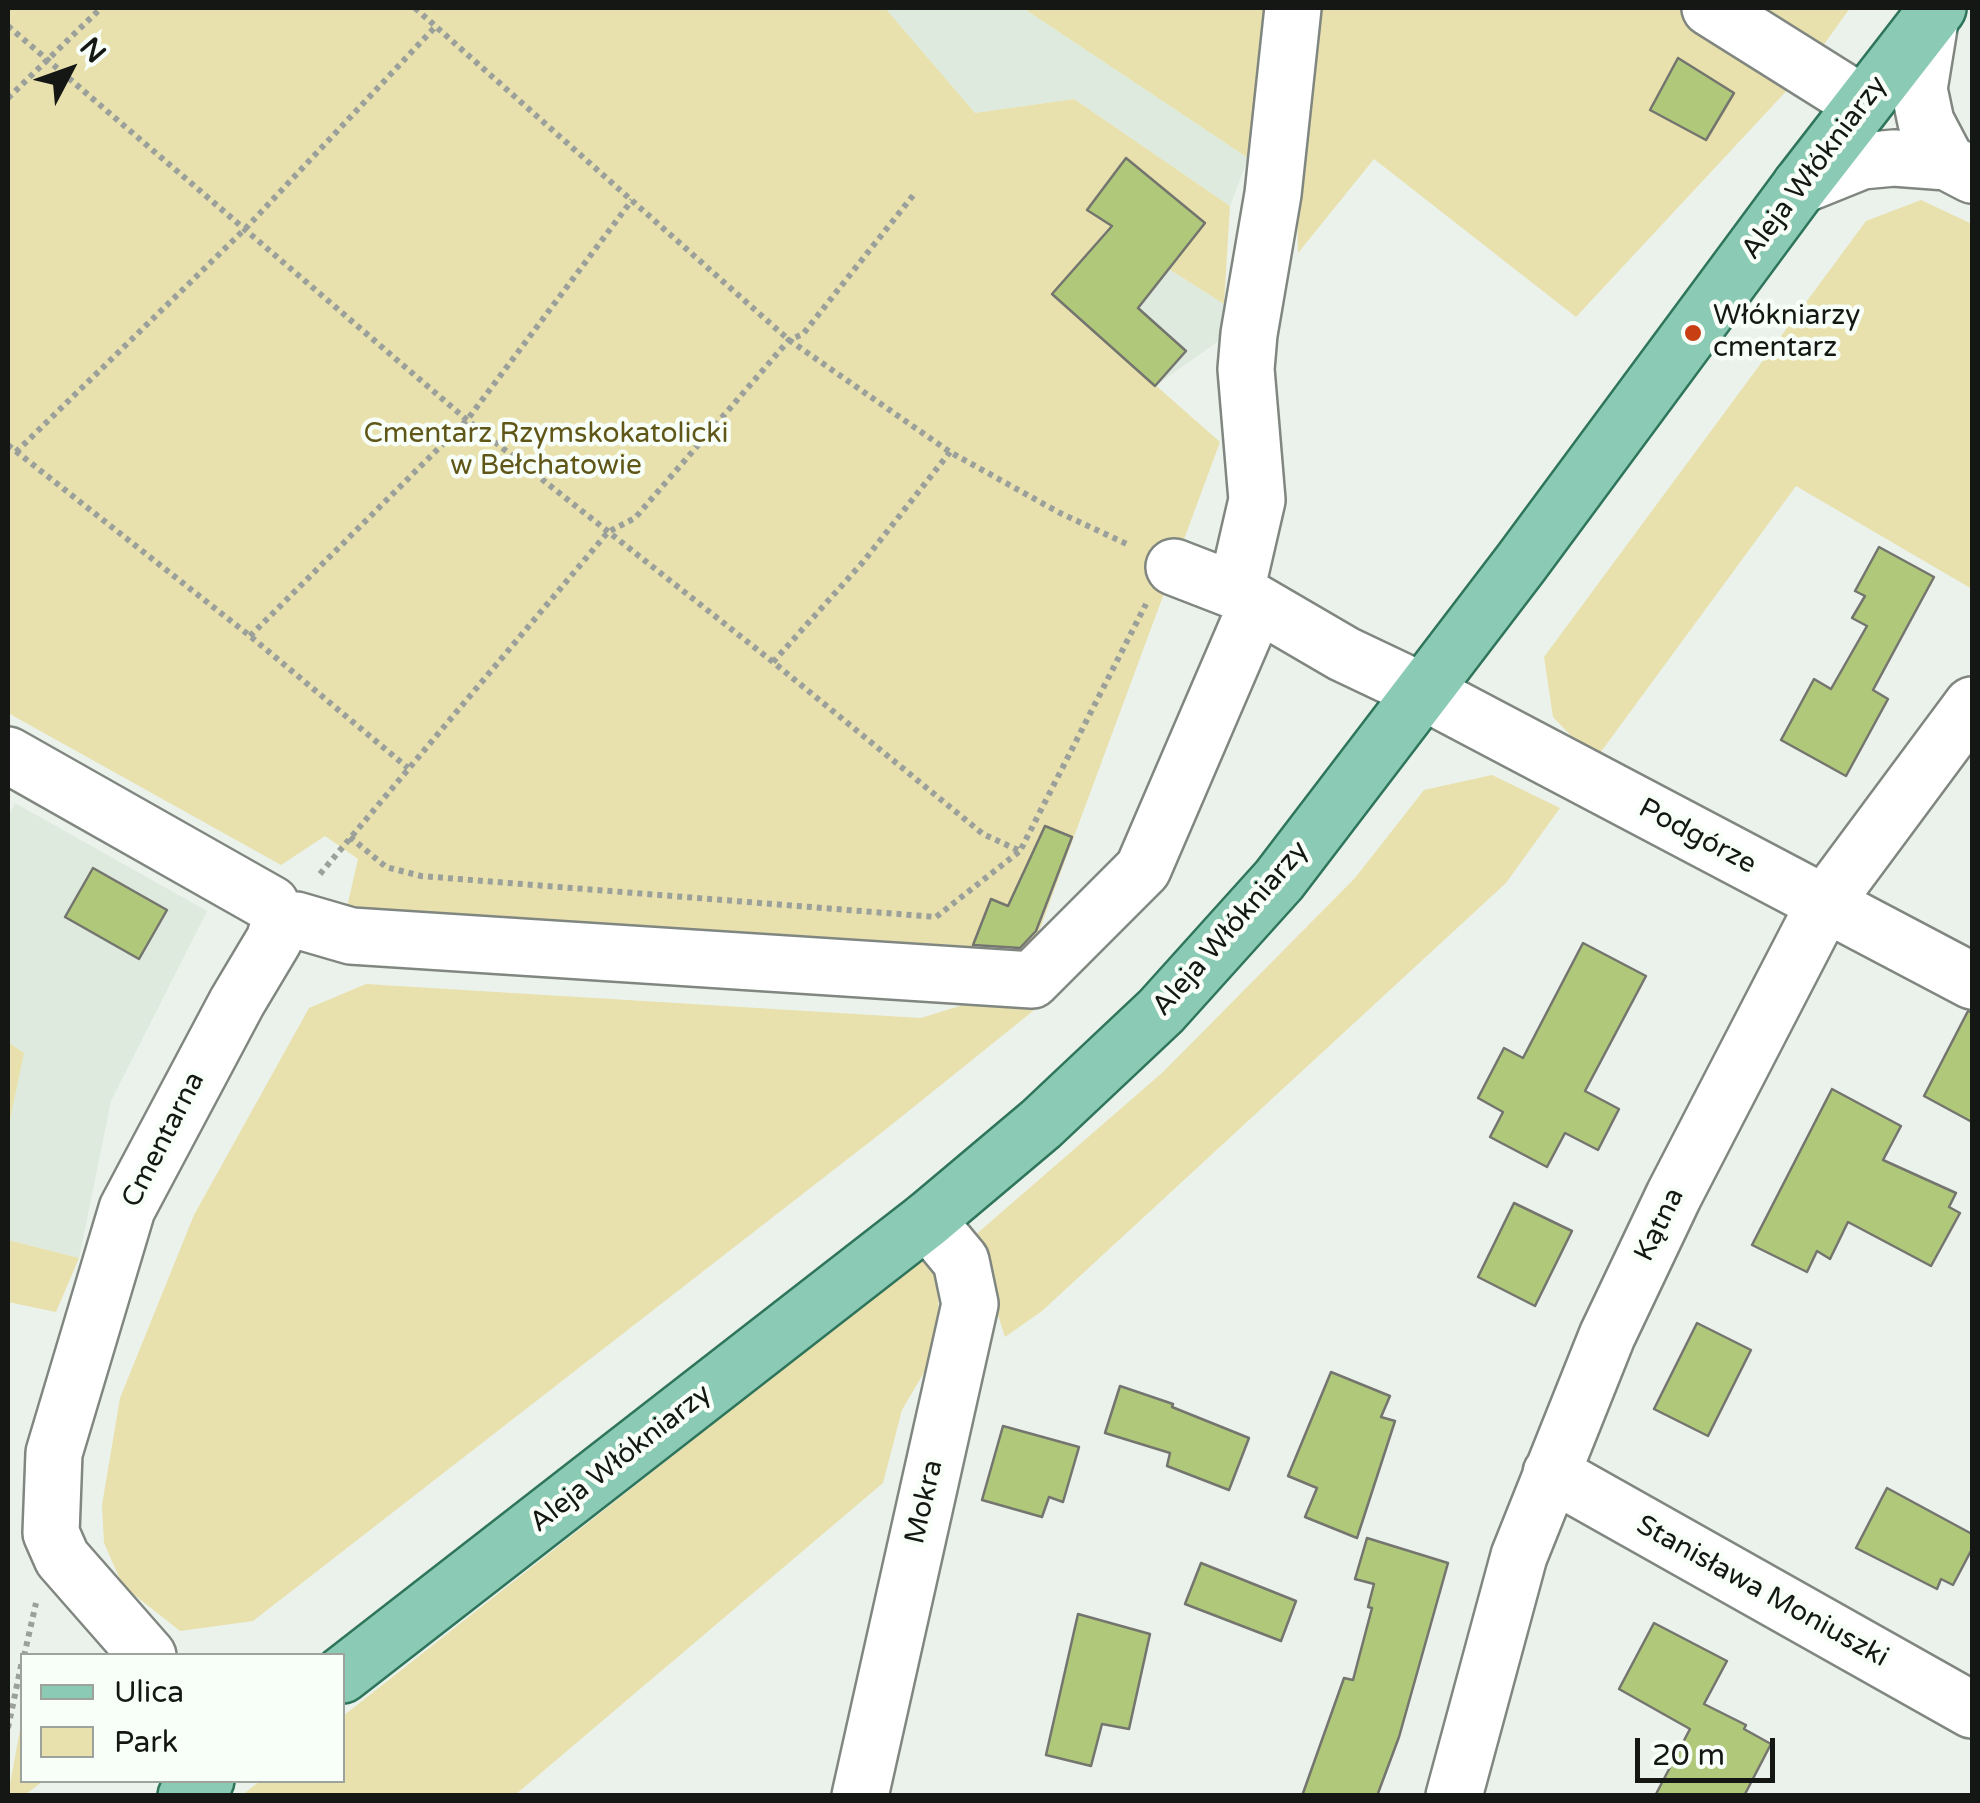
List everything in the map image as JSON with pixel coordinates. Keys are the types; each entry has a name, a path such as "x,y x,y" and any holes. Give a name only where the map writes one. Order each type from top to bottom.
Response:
{"main road":[{"name":"Aleja Włókniarzy","path":"345,1673 927,1220 1041,1124 1161,1010 1279,880 1935,12"}],"street":[{"path":"8,754 271,904 280,921 296,920 350,936 1032,980 1143,869 1246,598 1257,500 1247,386 1249,334 1274,194 1293,8"},
{"path":"1710,8 1863,104"},
{"path":"1935,12 1918,89 1926,122 1960,168"},
{"path":"1800,186 1862,160 1894,158 1960,168"},
{"path":"1171,565 1246,598"},
{"name":"Podgórze","path":"1246,598 1344,654 1972,981"},
{"name":"Kątna","path":"1454,1796 1519,1556 1607,1336 1826,904 1972,705"},
{"name":"Cmentarna","path":"145,1653 62,1558 52,1533 54,1453 127,1209 236,1002 274,940 280,921"},
{"name":"Mokra","path":"860,1796 970,1304 962,1261 927,1220"},
{"name":"Stanisława Moniuszki","path":"1551,1473 1972,1710"}],"path":[{"path":"8,98 101,8"},
{"path":"350,837 386,867 420,876 936,917 1020,851 1171,565 1060,513 950,452 789,340 415,8"},
{"path":"8,26 466,420 984,834 1020,851"},
{"path":"16,452 246,228 436,26"},
{"path":"280,921 608,532 635,518 789,340 803,334 916,193"},
{"path":"250,636 466,420 632,200"},
{"path":"8,445 250,636 408,768"},
{"path":"773,662 863,562 950,452"},
{"path":"8,1728 20,1671"}],"shaded area":[{"path":"885,8 1023,8 1248,158 1230,206 1074,99 975,113"},
{"path":"1107,230 1224,304 1237,328 1155,386 1052,294"},
{"path":"15,803 207,911 111,1101 79,1258 8,1240 8,1130 24,1053 8,1042 8,817"}],"green space":[{"name":"Cmentarz Rzymskokatolicki w Bełchatowie","path":"8,8 885,8 975,113 1074,99 1230,206 1224,304 1107,230 1052,294 1220,442 1032,950 347,907 358,859 325,836 281,865 8,713"},
{"path":"1023,8 1265,8 1262,122 1248,158"},
{"path":"1315,8 1850,8 1805,71 1576,317 1374,159 1298,253 1295,117"},
{"path":"1921,200 1972,224 1972,589 1796,486 1592,764 1553,717 1544,657 1866,221"},
{"path":"1492,775 1560,808 1506,883 1042,1311 1005,1337 973,1237 1163,1072 1355,878 1424,790"},
{"path":"1089,966 885,1130 253,1621 180,1631 123,1586 104,1543 102,1505 120,1398 194,1215 309,1008 366,984 921,1018"},
{"path":"8,1042 24,1053 8,1130"},
{"path":"8,1240 79,1258 56,1312 8,1302"},
{"path":"945,1241 938,1289 940,1345 902,1410 883,1483 515,1795 241,1796 257,1783 345,1783 345,1714"},
{"path":"20,1730 20,1783 40,1783 25,1795 8,1795"}],"building":[{"path":"1678,58 1734,93 1706,140 1650,110"},
{"path":"1126,158 1205,223 1138,308 1186,351 1155,386 1052,294 1112,226 1087,210"},
{"path":"1879,547 1934,577 1873,690 1888,699 1846,776 1781,740 1814,679 1831,689 1867,626 1852,618 1865,596 1855,591"},
{"path":"1045,826 1072,837 1036,931 1020,948 973,945 991,899 1008,906"},
{"path":"93,868 167,910 139,959 65,917"},
{"path":"1583,943 1646,976 1585,1091 1619,1109 1598,1150 1565,1133 1547,1167 1490,1137 1503,1112 1478,1098 1504,1048 1523,1058"},
{"path":"1968,1011 1972,1012 1972,1122 1924,1096"},
{"path":"1832,1089 1901,1126 1883,1160 1956,1193 1949,1207 1960,1213 1931,1266 1848,1222 1830,1259 1817,1251 1807,1272 1752,1245"},
{"path":"1514,1203 1572,1231 1535,1306 1478,1277"},
{"path":"1697,1323 1751,1350 1708,1436 1654,1409"},
{"path":"1331,1372 1390,1396 1381,1417 1395,1421 1357,1538 1305,1517 1317,1488 1288,1476"},
{"path":"1120,1386 1173,1404 1172,1407 1249,1438 1229,1490 1167,1466 1170,1453 1105,1433"},
{"path":"1003,1426 1079,1447 1063,1502 1049,1497 1042,1517 982,1500"},
{"path":"1887,1488 1972,1534 1972,1549 1953,1585 1941,1579 1937,1589 1856,1548"},
{"path":"1367,1538 1448,1563 1399,1737 1377,1796 1302,1796 1344,1678 1353,1680 1372,1608 1368,1607 1374,1584 1355,1579"},
{"path":"1201,1563 1296,1601 1281,1641 1185,1604"},
{"path":"1078,1614 1150,1634 1129,1729 1102,1724 1091,1766 1046,1755"},
{"path":"1654,1623 1727,1661 1704,1704 1746,1725 1744,1729 1771,1744 1744,1796 1655,1796 1690,1729 1619,1689"}],"place":[{"name":"Włókniarzy cmentarz","path":"1693,333"}]}
